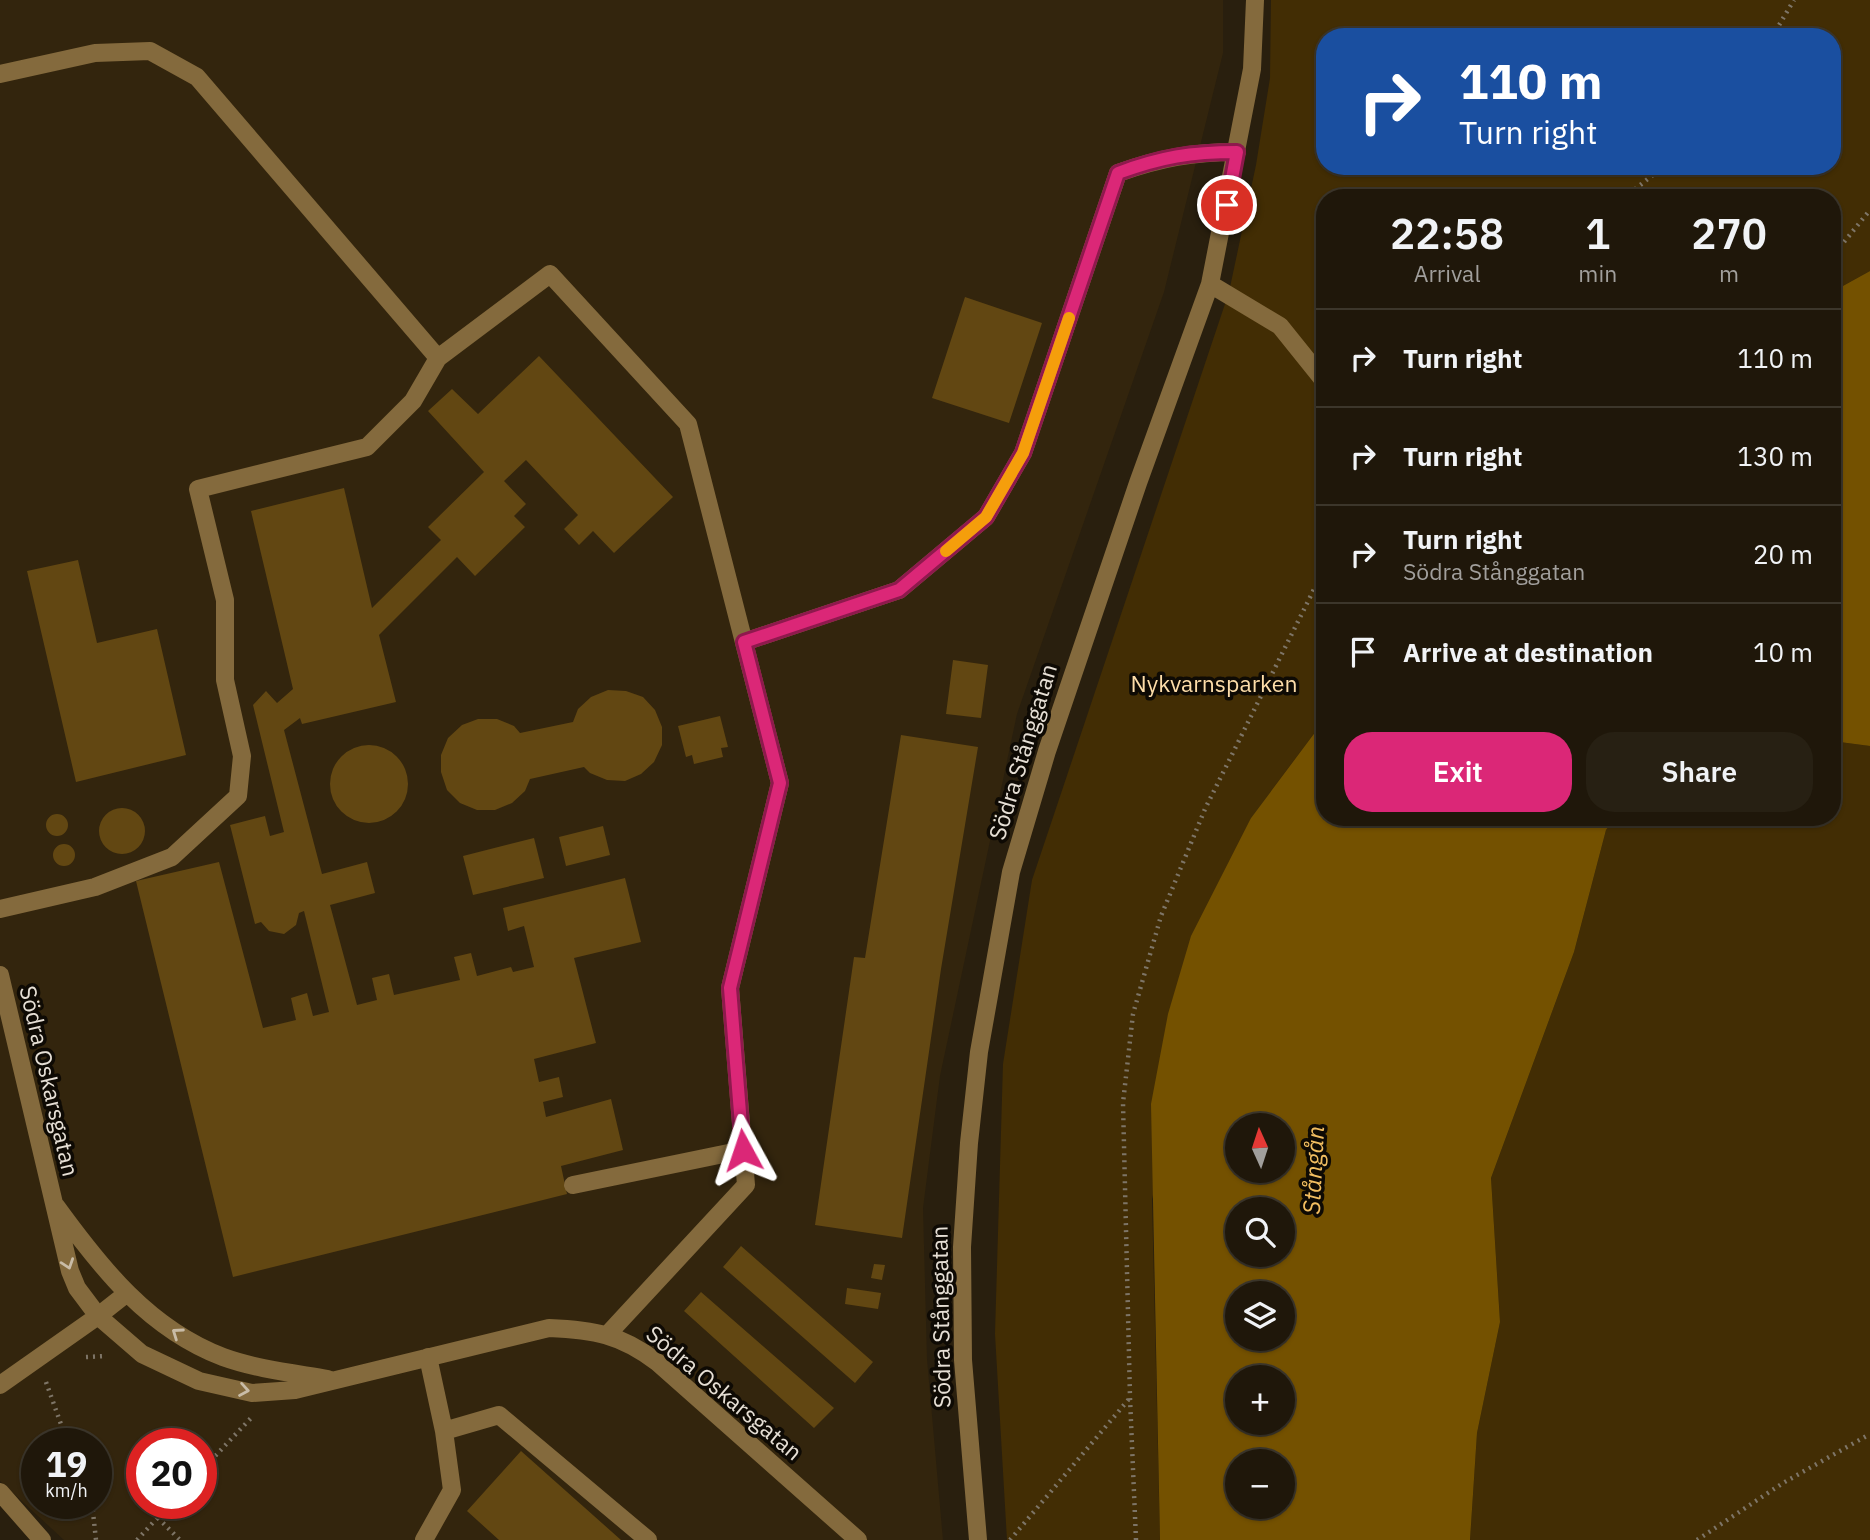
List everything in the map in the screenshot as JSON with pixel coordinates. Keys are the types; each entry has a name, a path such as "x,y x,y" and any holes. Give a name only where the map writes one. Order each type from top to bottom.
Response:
{"street":[{"name":"Södra Stånggatan","path":"978,1540 962,1360 962,1247 979,1052 1011,872 1051,738 1138,483 1210,284 1252,69 1255,0"},
{"path":"0,74 96,53 150,51 197,77 438,358"},
{"path":"744,642 899,590 986,517 1023,453 1118,173 1156,159 1207,152 1237,152"},
{"path":"0,909 95,887 172,857 238,796 242,756 225,680 225,600 198,489 367,447 413,401 438,358 550,274 688,424 780,783 730,988 746,1185 607,1335"},
{"path":"1210,284 1279,326 1316,371"},
{"name":"Södra Oskarsgatan","path":"0,975 70,1270 77,1288 98,1317 142,1354 199,1381 252,1393 295,1390 549,1328 581,1329 607,1335 635,1346 657,1362 858,1540"},
{"path":"573,1185 743,1150"},
{"name":"Södra Oskarsgatan","path":"51,1198 91,1254 125,1294 182,1338 224,1357 281,1371 335,1380"},
{"path":"0,1385 98,1317 125,1294"},
{"path":"424,1540 452,1490 444,1431 428,1357"},
{"path":"444,1431 499,1415 648,1540"},
{"path":"0,1492 42,1540"}],"path":[{"path":"1777,28 1794,0"},
{"path":"1635,189 1653,175"},
{"path":"1841,244 1870,210"},
{"path":"1136,1540 1123,1103 1133,1014 1161,916 1205,808 1316,585"},
{"path":"43,1354 45,1378 62,1428"},
{"path":"1010,1540 1130,1398"},
{"path":"217,1454 253,1415"},
{"path":"1697,1540 1783,1483 1870,1434"},
{"path":"94,1519 96,1540"},
{"path":"137,1540 157,1519"},
{"path":"159,1519 180,1540"}],"shaded area":[{"path":"0,0 1223,0 1223,53 1164,292 1017,714 940,1076 923,1208 927,1359 943,1540 64,1540 41,1519 112,1519 112,1428 21,1428 21,1500 0,1481"}],"green space":[{"name":"Nykvarnsparken","path":"1271,0 1870,0 1870,271 1841,287 1841,189 1316,189 1316,731 1251,818 1152,1199 1160,1540 1007,1540 995,1334 1003,1064 1032,880 1229,292 1256,165 1270,78"},
{"path":"1841,742 1870,746 1870,1540 1470,1540 1477,1433 1500,1322 1491,1178 1574,952 1609,826 1841,826"}],"water":[{"path":"1870,271 1870,746 1841,742 1841,287"},
{"name":"Stångån","path":"1316,731 1316,826 1609,826 1574,952 1491,1178 1500,1322 1477,1433 1470,1540 1160,1540 1151,1104 1168,1014 1191,936 1251,818"}],"building":[{"path":"965,297 1042,323 1009,423 932,398"},
{"path":"539,356 673,497 614,553 593,531 579,545 564,529 578,515 526,460 504,481 526,504 514,516 525,527 475,576 457,557 379,635 396,702 302,724 300,718 284,730 322,874 367,862 375,893 330,905 357,1005 377,1000 372,978 389,974 394,995 460,980 454,957 471,953 477,976 511,967 513,972 534,967 524,926 508,931 503,908 625,878 641,942 574,958 596,1043 534,1059 539,1082 559,1077 563,1097 543,1102 546,1117 611,1099 623,1150 561,1166 567,1194 233,1277 136,881 219,862 263,1028 296,1020 291,998 307,993 313,1016 329,1012 304,911 299,913 296,925 284,934 269,931 261,922 255,924 230,825 265,816 270,836 284,832 253,705 266,691 277,703 293,689 251,511 344,488 372,608 441,540 428,527 484,472 428,411 452,389 478,414"},
{"path":"78,560 97,643 157,629 186,755 76,782 27,571"},
{"path":"953,660 988,665 981,718 946,714"},
{"path":"608,690 626,691 643,697 655,710 662,727 662,745 654,762 641,774 625,781 607,780 590,773 584,767 530,779 525,791 512,803 495,810 477,810 460,803 447,790 441,772 441,755 448,738 462,725 478,719 497,719 514,726 520,733 573,722 578,709 591,697"},
{"path":"720,716 728,747 721,748 723,757 694,764 692,755 686,757 678,726"},
{"path":"901,735 978,747 941,969 902,1238 815,1225 854,957 865,958"},
{"path":"369,745 384,748 397,756 405,769 408,784 405,799 397,812 384,820 369,823 354,820 341,812 333,799 330,784 333,769 341,756 354,748"},
{"path":"122,808 131,809 138,815 144,822 144,840 138,847 131,853 122,854 113,853 106,847 100,840 99,831 100,822 106,815 113,809"},
{"path":"57,814 67,821 68,825 61,835 57,836 47,829 46,825 53,815"},
{"path":"603,826 610,855 566,866 559,837"},
{"path":"534,838 544,878 473,895 463,856"},
{"path":"64,844 74,851 75,855 68,865 64,866 54,859 53,855 60,845"},
{"path":"741,1246 873,1362 855,1383 723,1267"},
{"path":"874,1264 885,1265 882,1280 871,1278"},
{"path":"847,1288 881,1293 878,1309 845,1304"},
{"path":"701,1292 834,1408 814,1428 684,1311"},
{"path":"521,1451 621,1540 499,1540 467,1511"}],"slow traffic":[{"path":"946,551 986,517 1023,453 1069,318"}],"route":[{"path":"743,1150 730,988 780,783 744,642 899,590 986,517 1023,453 1118,173 1156,159 1207,152 1237,152 1227,205"}]}
